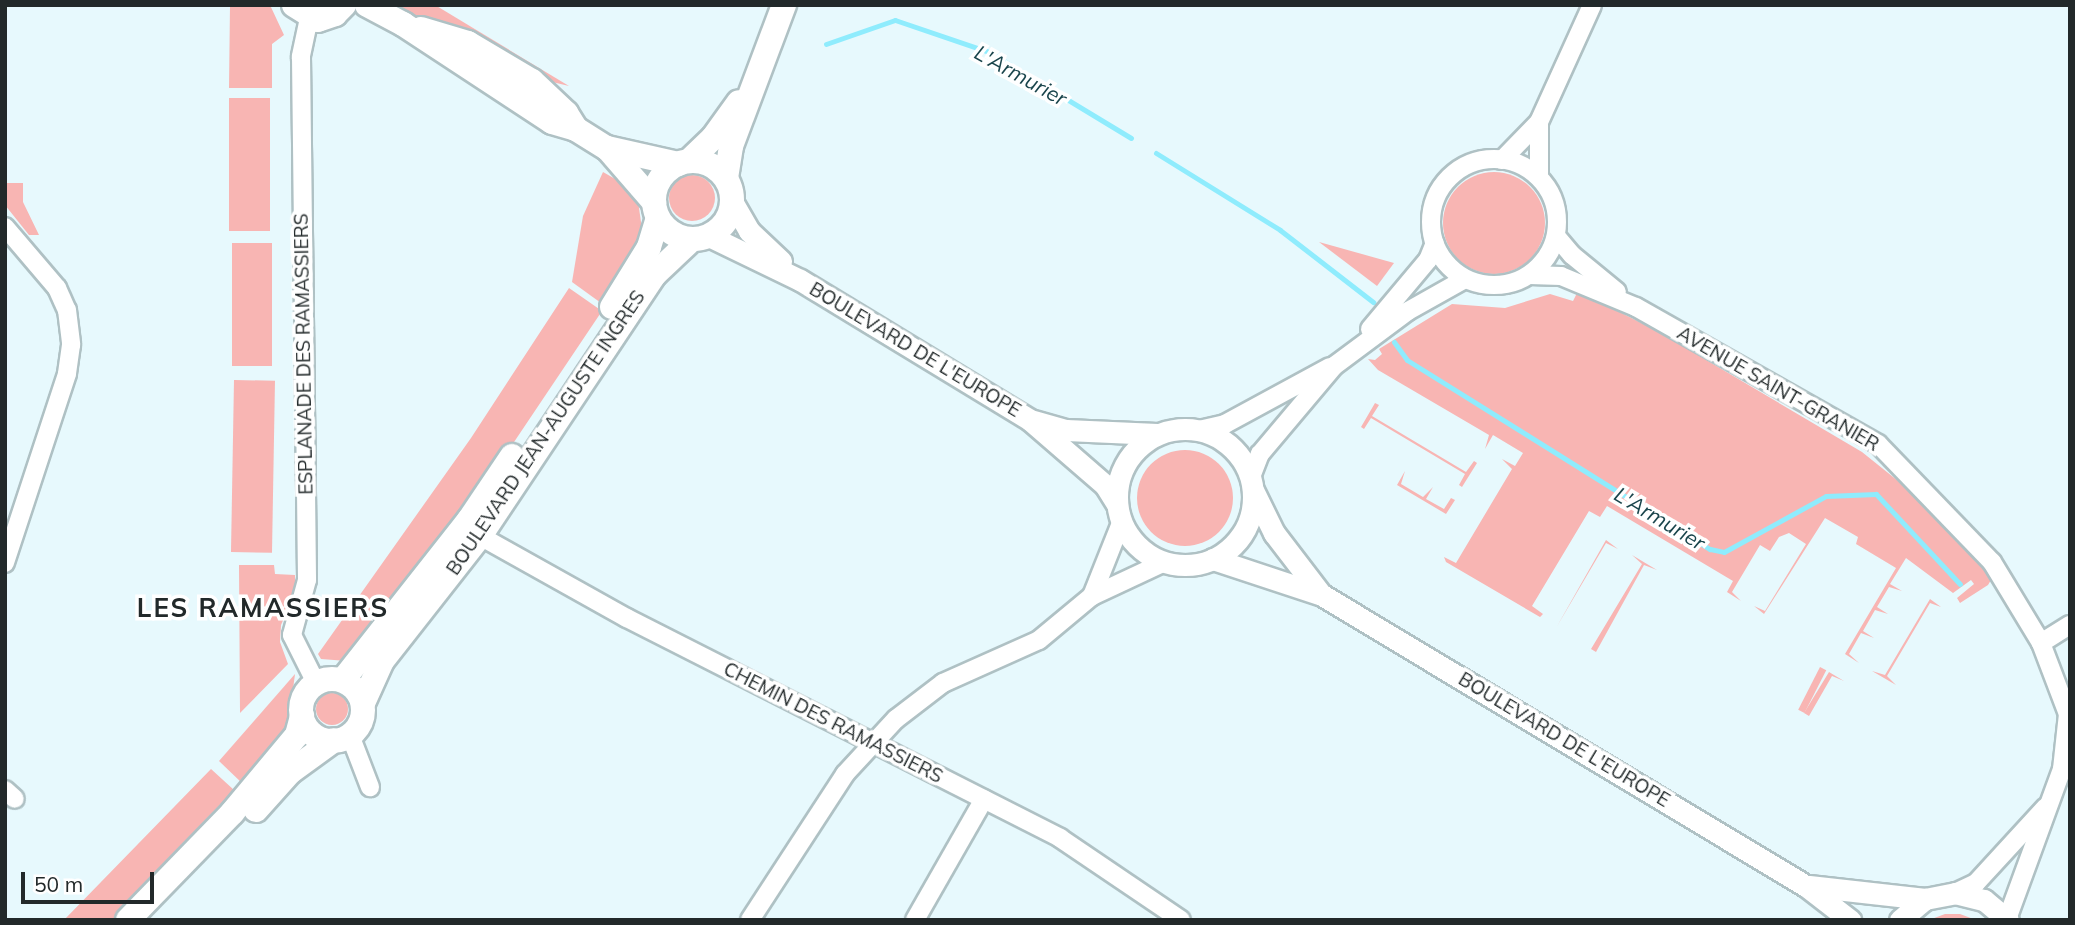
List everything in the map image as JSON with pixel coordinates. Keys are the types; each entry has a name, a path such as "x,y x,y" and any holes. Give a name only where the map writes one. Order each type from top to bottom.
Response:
{"main road":[{"path":"302,11 327,18 344,5"},
{"path":"367,5 403,24 552,122 576,129 607,148 672,233 700,238 725,223 733,204 726,178 731,146 784,5"},
{"path":"656,210 662,175 713,138 758,72"},
{"path":"607,148 683,162 710,164 726,178"},
{"name":"BOULEVARD JEAN-AUGUSTE INGRES","path":"343,680 469,520 639,267 656,210"},
{"name":"BOULEVARD JEAN-AUGUSTE INGRES","path":"363,704 382,661 480,536 654,275 700,238"},
{"path":"128,920 232,814 297,734 304,698 316,683 343,680 353,686 363,704 361,721 342,738 290,772 152,920"},
{"path":"302,716 317,737 342,738"}],"street":[{"path":"1502,160 1539,122 1591,5"},
{"name":"ESPLANADE DES RAMASSIERS","path":"302,11 307,580 292,635 316,683"},
{"path":"1539,122 1539,177"},
{"path":"1502,160 1520,164 1539,177 1556,208 1556,236 1549,256 1530,275 1491,286 1465,279 1447,264 1435,243 1432,209 1448,180 1477,162 1502,160"},
{"name":"BOULEVARD DE L'EUROPE","path":"733,204 749,231 800,280"},
{"path":"5,227 57,288 67,310 71,345 70,364 5,563"},
{"name":"AVENUE SAINT-GRANIER","path":"1556,236 1572,256 1636,307"},
{"name":"BOULEVARD DE L'EUROPE","path":"700,238 800,280 1030,420 1105,485 1134,543 1165,562 1189,565 1213,559 1322,595 1805,886 1850,920"},
{"path":"1213,559 1244,532 1260,454 1334,366 1357,345 1427,260 1435,243"},
{"name":"AVENUE SAINT-GRANIER","path":"1530,275 1561,276 1636,307 1878,444 1959,523 1992,562 2041,643 2068,714 2062,769 2007,919"},
{"path":"1357,345 1465,279"},
{"path":"1199,430 1225,424 1298,381 1334,366"},
{"name":"BOULEVARD DE L'EUROPE","path":"1030,420 1066,430 1157,434 1199,430 1227,443 1252,484 1274,533 1322,595"},
{"path":"1093,596 1119,514 1125,463 1157,434"},
{"name":"CHEMIN DES RAMASSIERS","path":"480,536 627,618 1084,852 1181,920"},
{"path":"750,920 808,827 871,743 943,683 1039,640 1093,596 1165,562"},
{"path":"2041,643 2070,625"},
{"path":"342,738 370,787"},
{"path":"915,920 984,799"},
{"name":"AVENUE SAINT-GRANIER","path":"1955,893 1976,883 2048,804"},
{"name":"BOULEVARD DE L'EUROPE","path":"1805,886 1925,899"},
{"path":"1900,920 1925,899 1955,893 1984,900 2007,919"}],"shaded area":[{"path":"230,5 270,5 284,35 272,44 272,88 229,88"},
{"path":"389,5 435,5 569,86 548,81"},
{"path":"229,98 270,98 270,231 229,231"},
{"path":"603,172 624,184 638,201 642,229 637,246 601,303 572,282 583,216"},
{"path":"1494,172 1514,175 1537,194 1542,203 1545,223 1542,243 1523,266 1514,271 1494,274 1474,271 1451,252 1446,243 1443,223 1446,203 1465,180 1474,175"},
{"path":"692,175 708,182 715,198 708,214 692,221 676,214 669,198 676,182"},
{"path":"5,183 23,183 23,202 39,235 29,235 5,205"},
{"path":"1319,242 1394,263 1377,286"},
{"path":"232,243 272,243 272,366 232,366"},
{"path":"569,288 602,311 467,512 347,661 321,659 318,654 471,438"},
{"path":"1578,291 1657,331 1862,452 1923,501 1980,564 1991,580 1988,585 1960,603 1957,598 1974,584 1971,580 1953,593 1906,558 1890,584 1902,591 1889,587 1877,607 1888,614 1875,610 1863,631 1874,638 1861,633 1849,654 1859,663 1845,654 1896,568 1856,544 1858,537 1825,518 1764,614 1754,606 1765,611 1806,544 1789,533 1779,537 1770,551 1760,545 1732,592 1741,601 1727,592 1733,581 1607,506 1600,517 1589,511 1532,606 1543,614 1540,617 1446,562 1444,557 1456,563 1512,469 1502,459 1515,466 1523,453 1493,435 1485,449 1489,435 1378,370 1368,359 1375,360 1382,354 1379,349 1452,304 1505,308 1550,294 1573,301"},
{"path":"234,380 275,381 272,553 231,552"},
{"path":"1375,403 1379,405 1372,416 1466,472 1474,461 1477,463 1462,487 1459,485 1465,474 1371,418 1364,429 1361,427"},
{"path":"1185,450 1203,454 1219,464 1229,480 1233,498 1229,516 1219,532 1203,542 1185,546 1167,542 1151,532 1141,516 1137,498 1141,480 1151,464 1167,454"},
{"path":"1405,471 1401,484 1423,497 1433,487 1426,499 1444,509 1451,498 1455,500 1446,514 1397,485"},
{"path":"1606,540 1618,549 1606,543 1556,628"},
{"path":"1632,555 1657,570 1644,565 1596,652 1591,649 1642,564"},
{"path":"239,565 274,565 275,574 295,575 295,593 281,625 280,642 288,664 240,713"},
{"path":"1930,599 1941,607 1930,603 1887,676 1896,685 1872,671 1885,675"},
{"path":"1820,667 1826,670 1804,713 1798,710"},
{"path":"1829,672 1844,681 1832,676 1809,716 1804,713"},
{"path":"295,674 287,735 244,785 219,761"},
{"path":"332,693 343,698 348,709 343,720 332,725 321,720 316,709 321,698"},
{"path":"211,769 234,790 195,831 199,837 118,920 64,920"},
{"path":"1945,914 1960,914 1976,920 1929,920"}],"waterway":[{"name":"L'Armurier","path":"826,44 895,20 989,52 1131,138"},
{"name":"L'Armurier","path":"1156,153 1280,230 1373,302"},
{"name":"L'Armurier","path":"1394,342 1407,360 1710,549 1724,552 1826,496 1876,494 1960,584"}],"district":[{"name":"LES RAMASSIERS","path":"263,608"}]}
